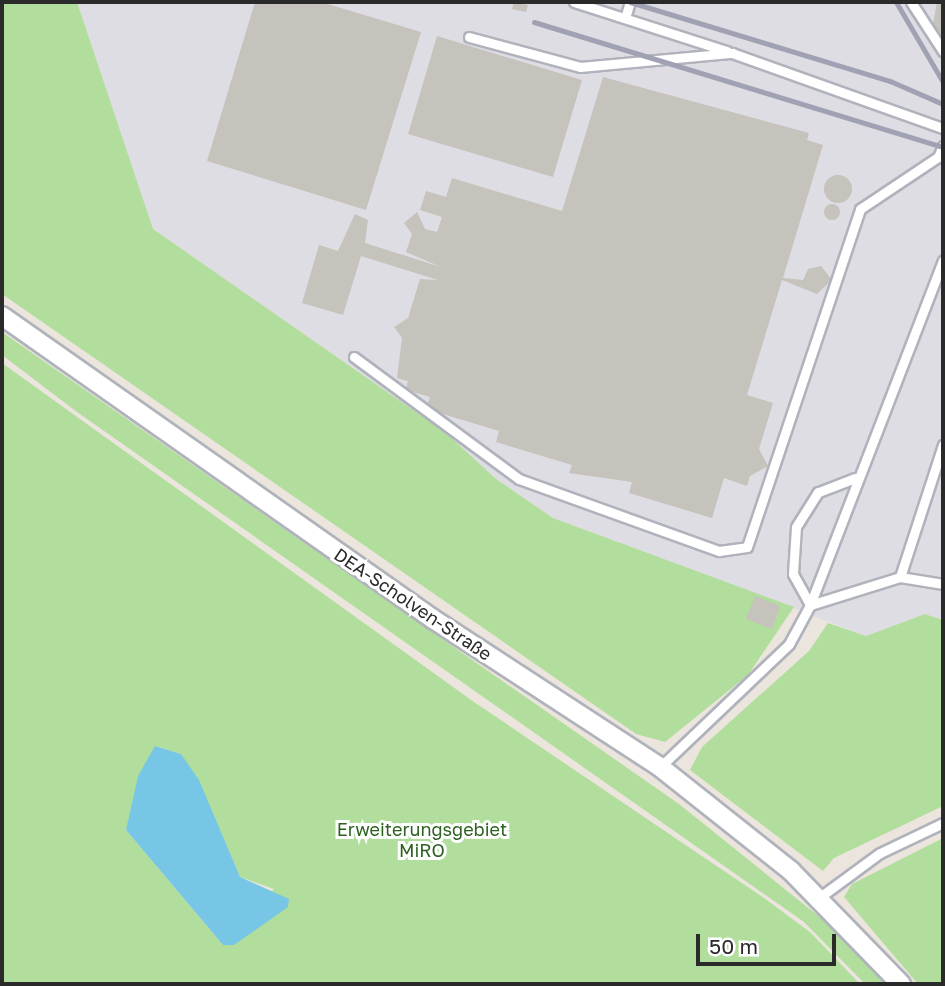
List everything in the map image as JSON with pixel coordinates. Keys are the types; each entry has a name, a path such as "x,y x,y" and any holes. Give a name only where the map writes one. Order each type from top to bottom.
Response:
{"street":[{"name":"DEA-Scholven-Straße","path":"2,316 433,619 660,767 820,897 901,984"}],"lane":[{"path":"574,2 732,53 943,128"},
{"path":"625,18 629,2"},
{"path":"911,2 943,51"},
{"path":"469,37 580,67 732,53"},
{"path":"354,357 519,479 719,551 747,547 757,533 860,209 938,158 943,146"},
{"path":"660,767 789,644 810,605 855,478 943,261"},
{"path":"900,577 943,445"},
{"path":"810,605 793,574 796,527 818,492 855,478"},
{"path":"810,605 900,577 943,583"},
{"path":"820,897 880,853 943,823"}],"shaded area":[{"path":"77,2 943,2 943,620 925,614 866,636 553,518 496,479 446,433 153,229"}],"green space":[{"path":"2,2 77,2 153,229 446,433 496,479 553,518 794,607 748,675 665,742 636,734 2,294"},
{"path":"2,332 679,804 863,952 889,984 865,984 804,922 77,412 2,355"},
{"name":"Erweiterungsgebiet MiRO","path":"2,363 474,702 764,898 810,932 860,984 2,984","holes":["155,746 181,754 240,877 274,889 223,945 126,830"]},
{"path":"925,614 943,620 943,806 834,858 823,871 690,770 702,747 809,651 828,623 866,636"},
{"path":"943,838 943,984 918,984 844,897 852,884"}],"water":[{"path":"155,746 181,754 199,780 240,877 289,899 288,907 234,945 223,945 126,830 138,776"}],"building":[{"path":"255,2 321,2 421,32 366,210 207,161"},
{"path":"514,2 528,5 526,12 512,9"},
{"path":"937,2 943,2 943,39 933,24"},
{"path":"437,36 582,80 553,177 408,134"},
{"path":"603,77 809,133 807,140 823,145 783,278 803,280 808,269 821,266 832,280 817,294 782,280 747,395 773,403 759,449 768,466 750,476 747,486 724,478 712,518 629,493 632,482 569,473 572,465 496,442 499,431 426,409 430,397 406,390 408,381 397,378 402,338 394,327 408,318 420,279 438,280 361,256 343,315 302,303 319,245 338,251 355,214 368,220 365,243 441,267 406,252 412,234 404,223 417,212 425,229 437,232 442,217 420,210 426,191 446,197 452,178 562,211"},
{"path":"838,175 848,179 852,189 848,199 838,203 828,199 824,189 828,179"},
{"path":"832,204 838,206 838,218 832,220 826,218 824,212 826,206"},
{"path":"755,596 780,606 772,629 746,619"}],"railway":[{"path":"630,2 890,81 943,104"},
{"path":"896,2 943,82"},
{"path":"534,22 943,147"}]}
